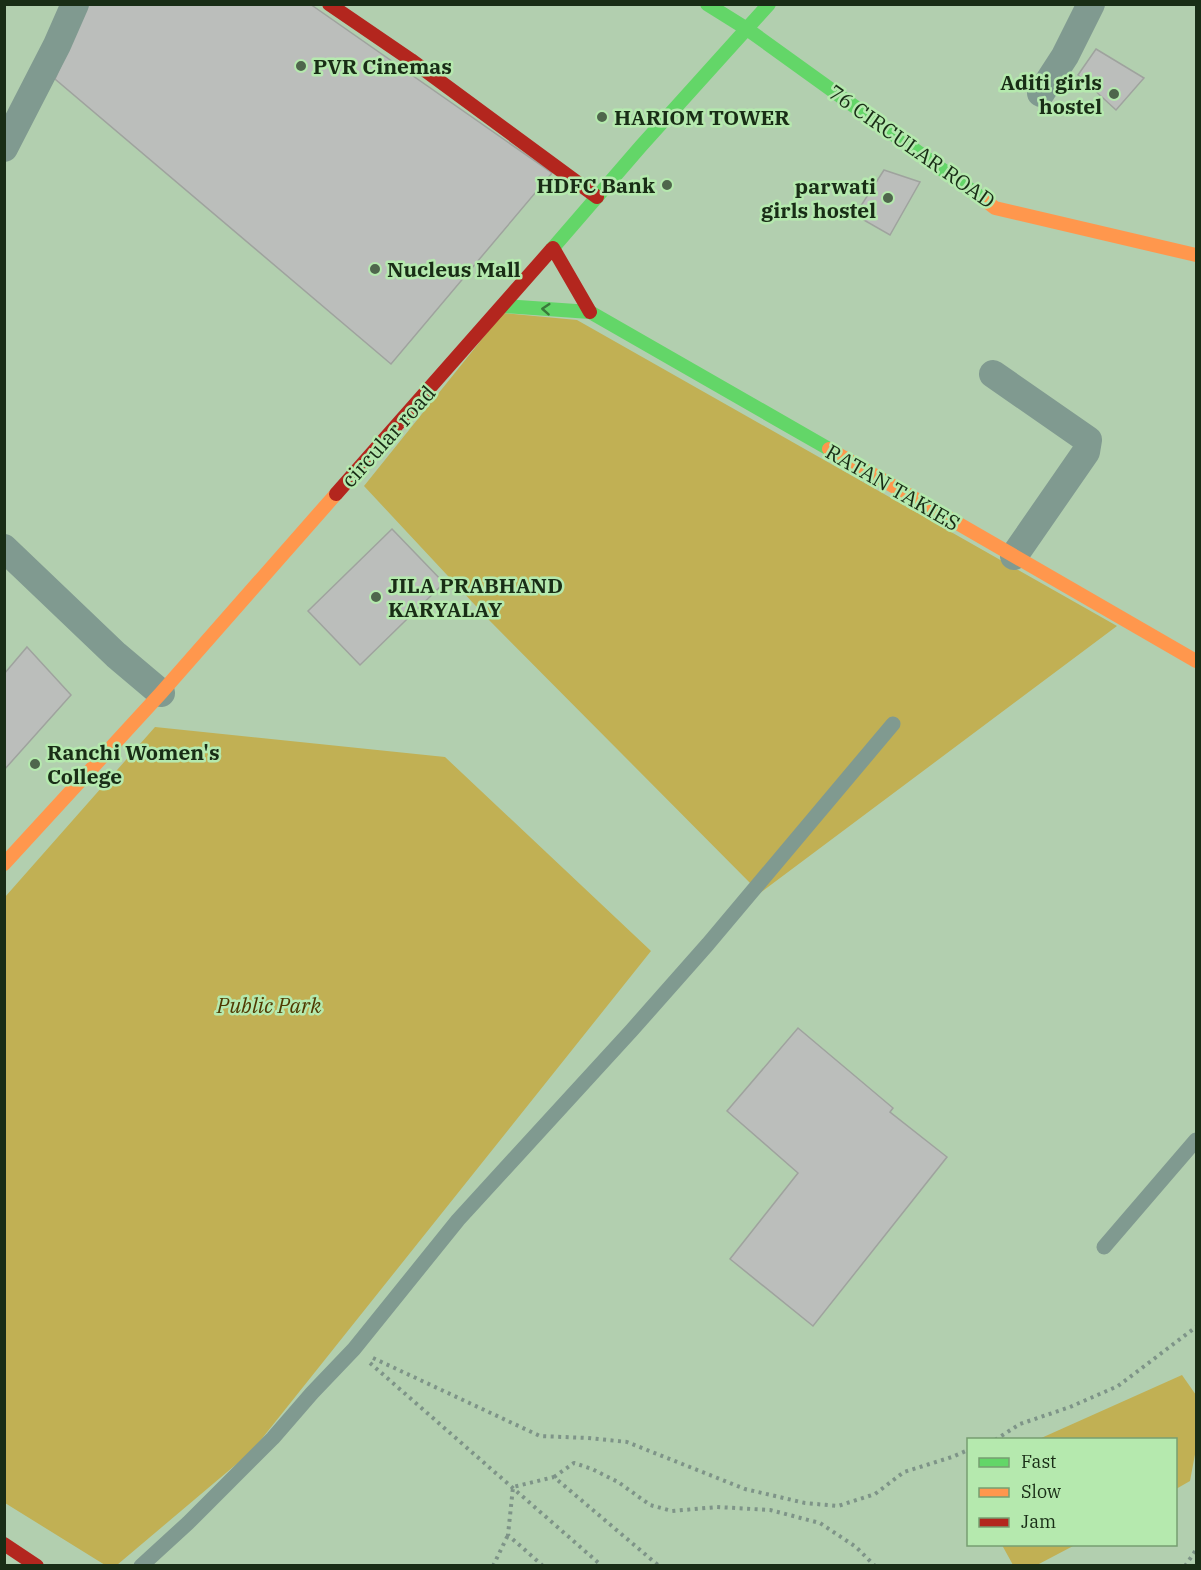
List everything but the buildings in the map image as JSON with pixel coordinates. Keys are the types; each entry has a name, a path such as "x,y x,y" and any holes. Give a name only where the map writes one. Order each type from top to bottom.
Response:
{"street":[{"path":"4,148 57,45 75,4"},
{"path":"329,4 411,60 597,197"},
{"name":"76 CIRCULAR ROAD","path":"707,4 747,29 995,208 1197,255"},
{"name":"circular road","path":"4,864 160,693 769,4"},
{"path":"1041,93 1065,56 1090,4"},
{"path":"553,248 590,312"},
{"name":"RATAN TAKIES","path":"503,306 590,312 1197,661"},
{"path":"993,374 1088,440 1086,452 1014,556"},
{"path":"4,548 116,655 160,693"},
{"path":"4,1544 36,1566"}],"lane":[{"path":"141,1566 188,1523 273,1438 354,1349 458,1220 708,944 893,724"},
{"path":"1104,1247 1197,1140"}],"path":[{"path":"998,1438 1020,1424 1070,1407 1118,1386 1197,1327"},
{"path":"354,1349 540,1436 627,1442 746,1489 805,1503 838,1506 875,1494 904,1472 967,1451"},
{"path":"354,1349 602,1566"},
{"path":"513,1487 554,1477 574,1463 618,1482 650,1505 672,1511 717,1507 770,1510 820,1523 856,1547 875,1566"},
{"path":"554,1477 659,1566"},
{"path":"493,1566 508,1535 513,1487"},
{"path":"508,1535 543,1566"},
{"path":"1185,1566 1197,1550"}],"green space":[{"path":"503,313 577,320 1117,626 760,893 489,620 364,486"},
{"name":"Public Park","path":"155,727 445,757 651,951 252,1451 117,1565 105,1565 5,1503 5,897"},
{"path":"1182,1375 1196,1395 1196,1449 1190,1481 1177,1488 1177,1438 1041,1438"},
{"path":"1003,1546 1073,1546 1037,1565 1013,1565"}],"traffic: fast":[{"path":"707,4 747,29 986,201"},
{"path":"552,249 769,4"},
{"path":"503,306 590,312 829,449"}],"traffic: slow":[{"path":"986,201 995,208 1196,255"},
{"path":"829,449 1196,661"},
{"path":"4,864 161,693 336,494"}],"traffic: jam":[{"path":"329,4 411,60 597,197"},
{"path":"553,248 590,312"},
{"path":"336,494 552,249"},
{"path":"4,1544 37,1566"}],"place":[{"name":"PVR Cinemas","path":"301,66"},
{"name":"Aditi girls hostel","path":"1114,94"},
{"name":"HARIOM TOWER","path":"602,117"},
{"name":"HDFC Bank","path":"667,185"},
{"name":"parwati girls hostel","path":"888,198"},
{"name":"Nucleus Mall","path":"375,269"},
{"name":"JILA PRABHAND KARYALAY","path":"376,597"},
{"name":"Ranchi Women's College","path":"35,764"}]}
